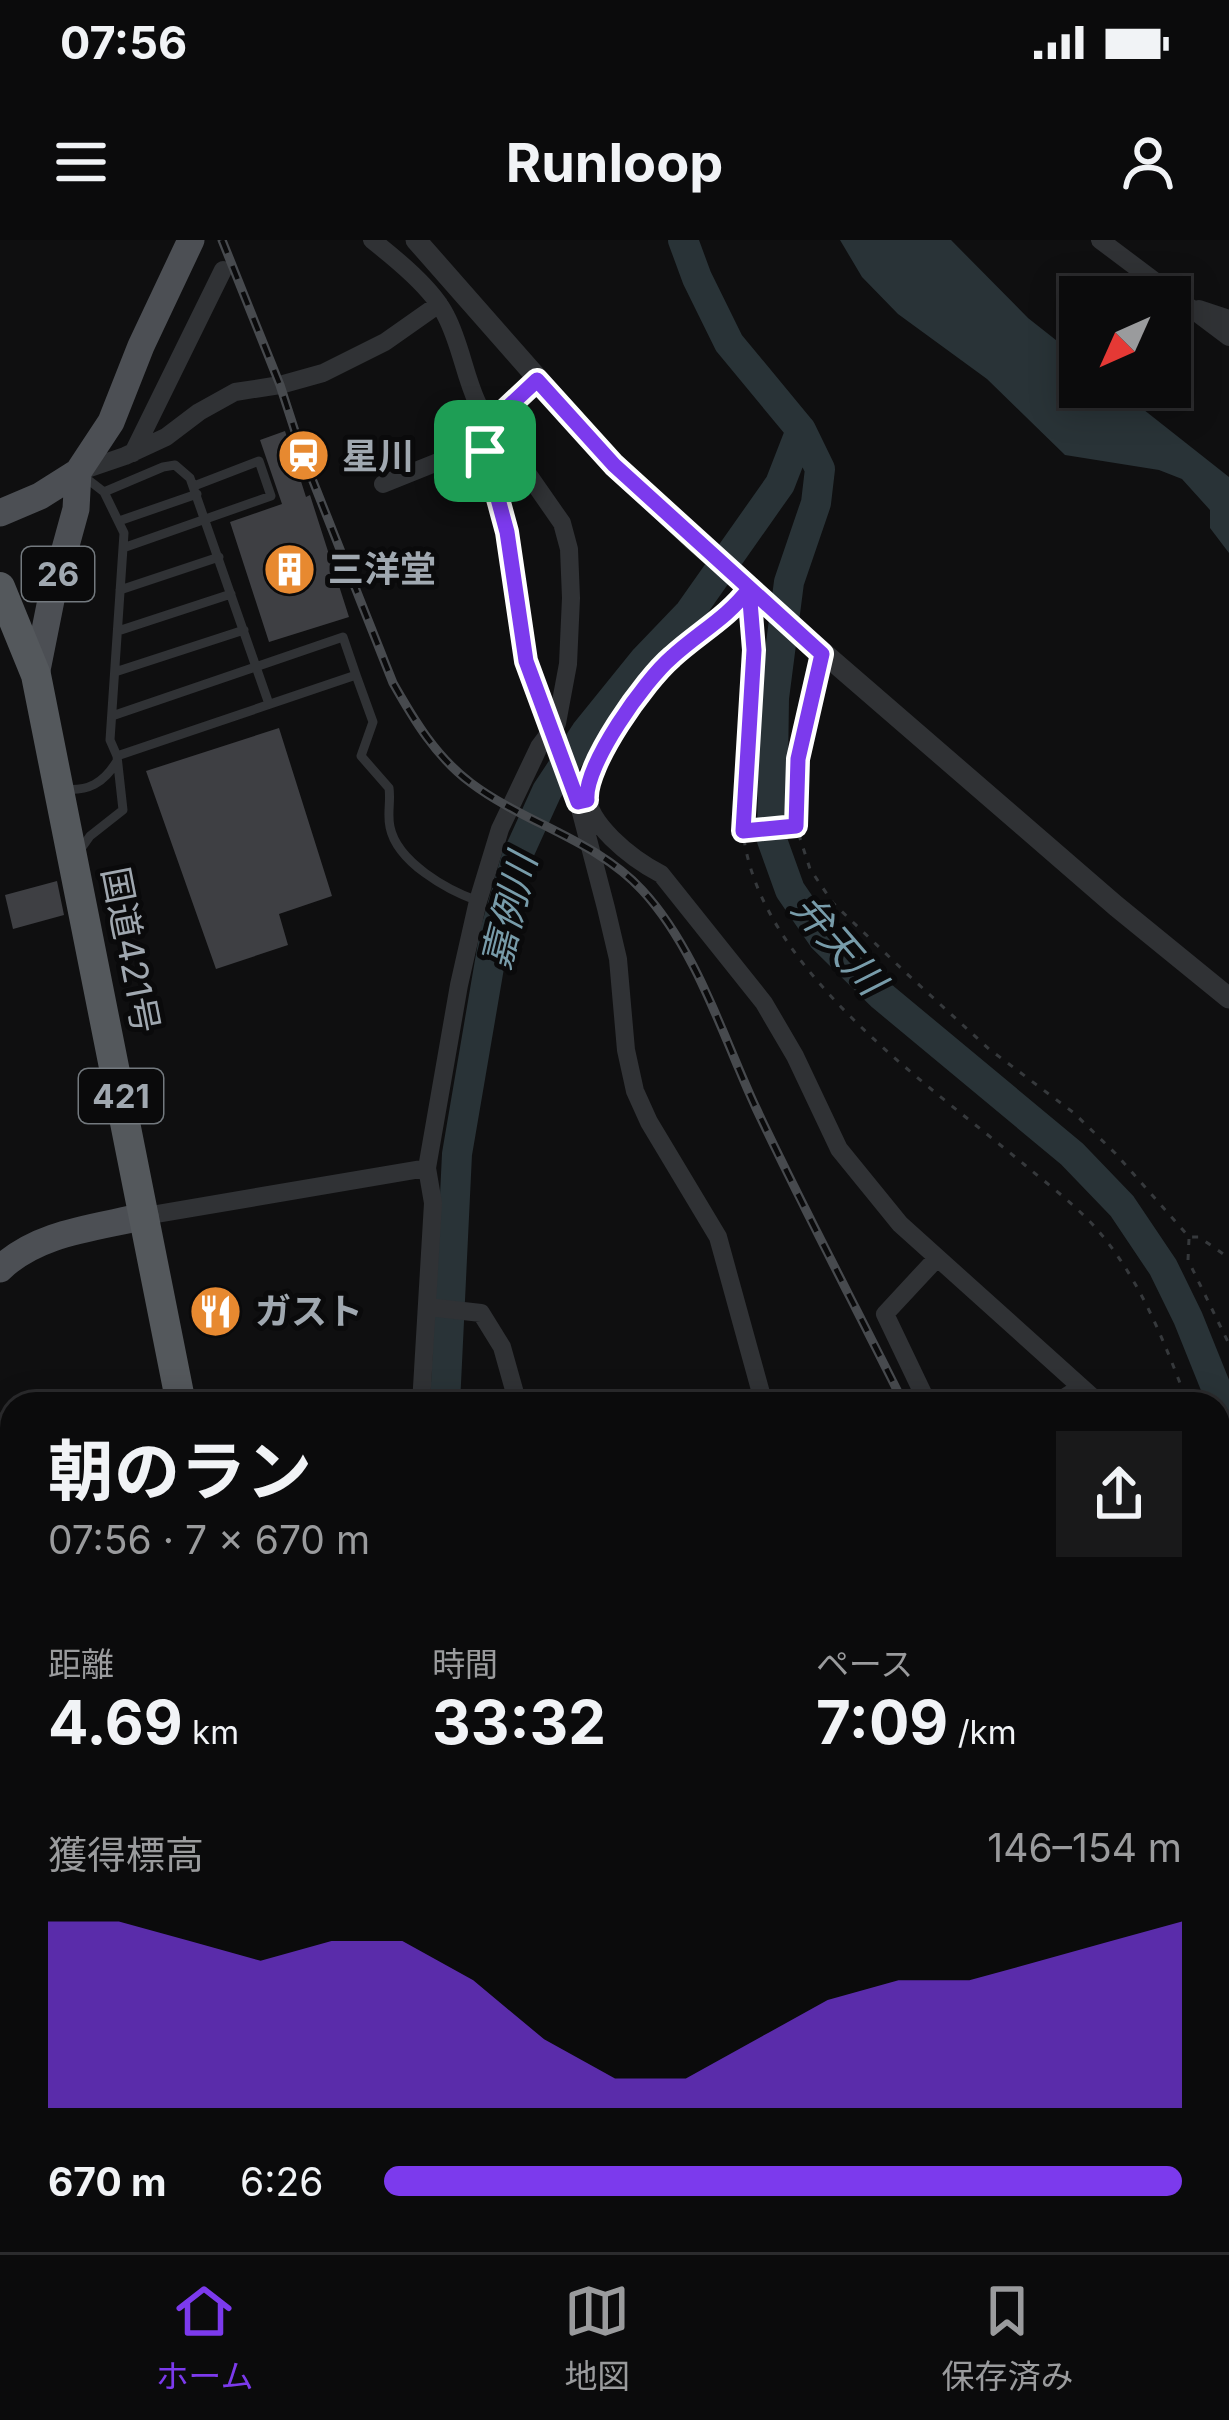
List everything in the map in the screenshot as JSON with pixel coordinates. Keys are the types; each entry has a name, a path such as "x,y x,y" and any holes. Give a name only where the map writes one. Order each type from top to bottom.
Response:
{"highway":[{"name":"国道421号","path":"0,587 37,675 180,1392"}],"main road":[{"name":"26","path":"0,513 78,472 111,422 183,243"},
{"name":"26","path":"37,675 76,509 78,472"},
{"path":"0,1269 40,1241 145,1216"}],"street":[{"path":"372,240 448,318 487,434 526,661 582,801 615,843 661,874 764,1003 839,1149 900,1224 1087,1392"},
{"path":"416,240 614,465 692,539 1229,998"},
{"path":"1100,240 1147,276"},
{"path":"133,453 223,270"},
{"path":"78,472 166,437 235,392 280,386 322,373 385,342 439,304"},
{"path":"1191,308 1229,319"},
{"path":"1191,309 1229,337"},
{"path":"383,484 487,434 537,380"},
{"path":"423,1392 432,1307 433,1203 427,1168 459,985 500,829 539,747 554,735 568,664 569,549 562,523 502,437 487,434"},
{"path":"749,589 737,605 652,677 597,760 582,801 618,959 626,1050 635,1091 718,1237 761,1392"},
{"path":"145,1216 427,1168"},
{"path":"922,1392 885,1314 937,1258"},
{"path":"432,1307 481,1312 502,1347 515,1392"},
{"path":"1073,1392 1081,1387"}],"lane":[{"path":"119,521 259,461 272,496 123,548"},
{"path":"104,492 163,466 175,465 190,478 269,704"},
{"path":"74,862 90,836 123,810 110,740 124,533 104,492 78,472"},
{"path":"120,590 219,557"},
{"path":"118,631 231,594"},
{"path":"115,672 244,630"},
{"path":"112,716 343,638 373,722 361,756 389,788 392,836 425,873 451,892 478,901"},
{"path":"59,789 75,790 100,782 117,758 356,675"}],"path":[{"path":"749,589 754,650 743,831 745,853 765,903 795,955 865,1031 1094,1226 1135,1279 1183,1392"},
{"path":"822,654 798,759 796,826 810,869 833,903 989,1049 1074,1113 1115,1153 1189,1237 1188,1260 1229,1344"},
{"path":"743,831 796,826"},
{"path":"1189,1237 1199,1237 1229,1258"}],"shaded area":[{"path":"840,240 951,240 1028,318 1059,342 1059,408 1142,408 1229,477 1229,553 1210,528 1210,510 1182,479 1159,470 1065,455 987,379 898,314 862,277"}],"building":[{"name":"三洋堂","path":"285,431 349,617 269,642 230,522 282,504 260,440"},
{"path":"279,728 332,896 279,914 288,945 216,969 146,771"},
{"path":"57,881 64,915 13,929 5,895"}],"waterway":[{"name":"弁天川","path":"683,240 729,343 801,430 820,469 816,503 789,582 774,698 772,840 790,890 823,938 882,996 1072,1154 1122,1206 1163,1267 1218,1392"},
{"name":"嘉例川","path":"446,1392 457,1154 495,932 516,859 547,791 586,732 690,612 780,484 801,430"}],"railway":[{"path":"222,240 401,697 458,773 603,858 642,890 661,913 707,994 756,1108 898,1392"}],"place":[{"name":"星川","path":"303,456"},
{"name":"三洋堂","path":"289,569"},
{"name":"ガスト","path":"216,1311"}],"route":[{"path":"537,380 614,465 822,654 798,759 796,826 743,831 754,650 749,589 737,605 652,677 597,760 586,789 587,800 578,802 526,661 507,532 485,451 489,425 537,380"}]}
